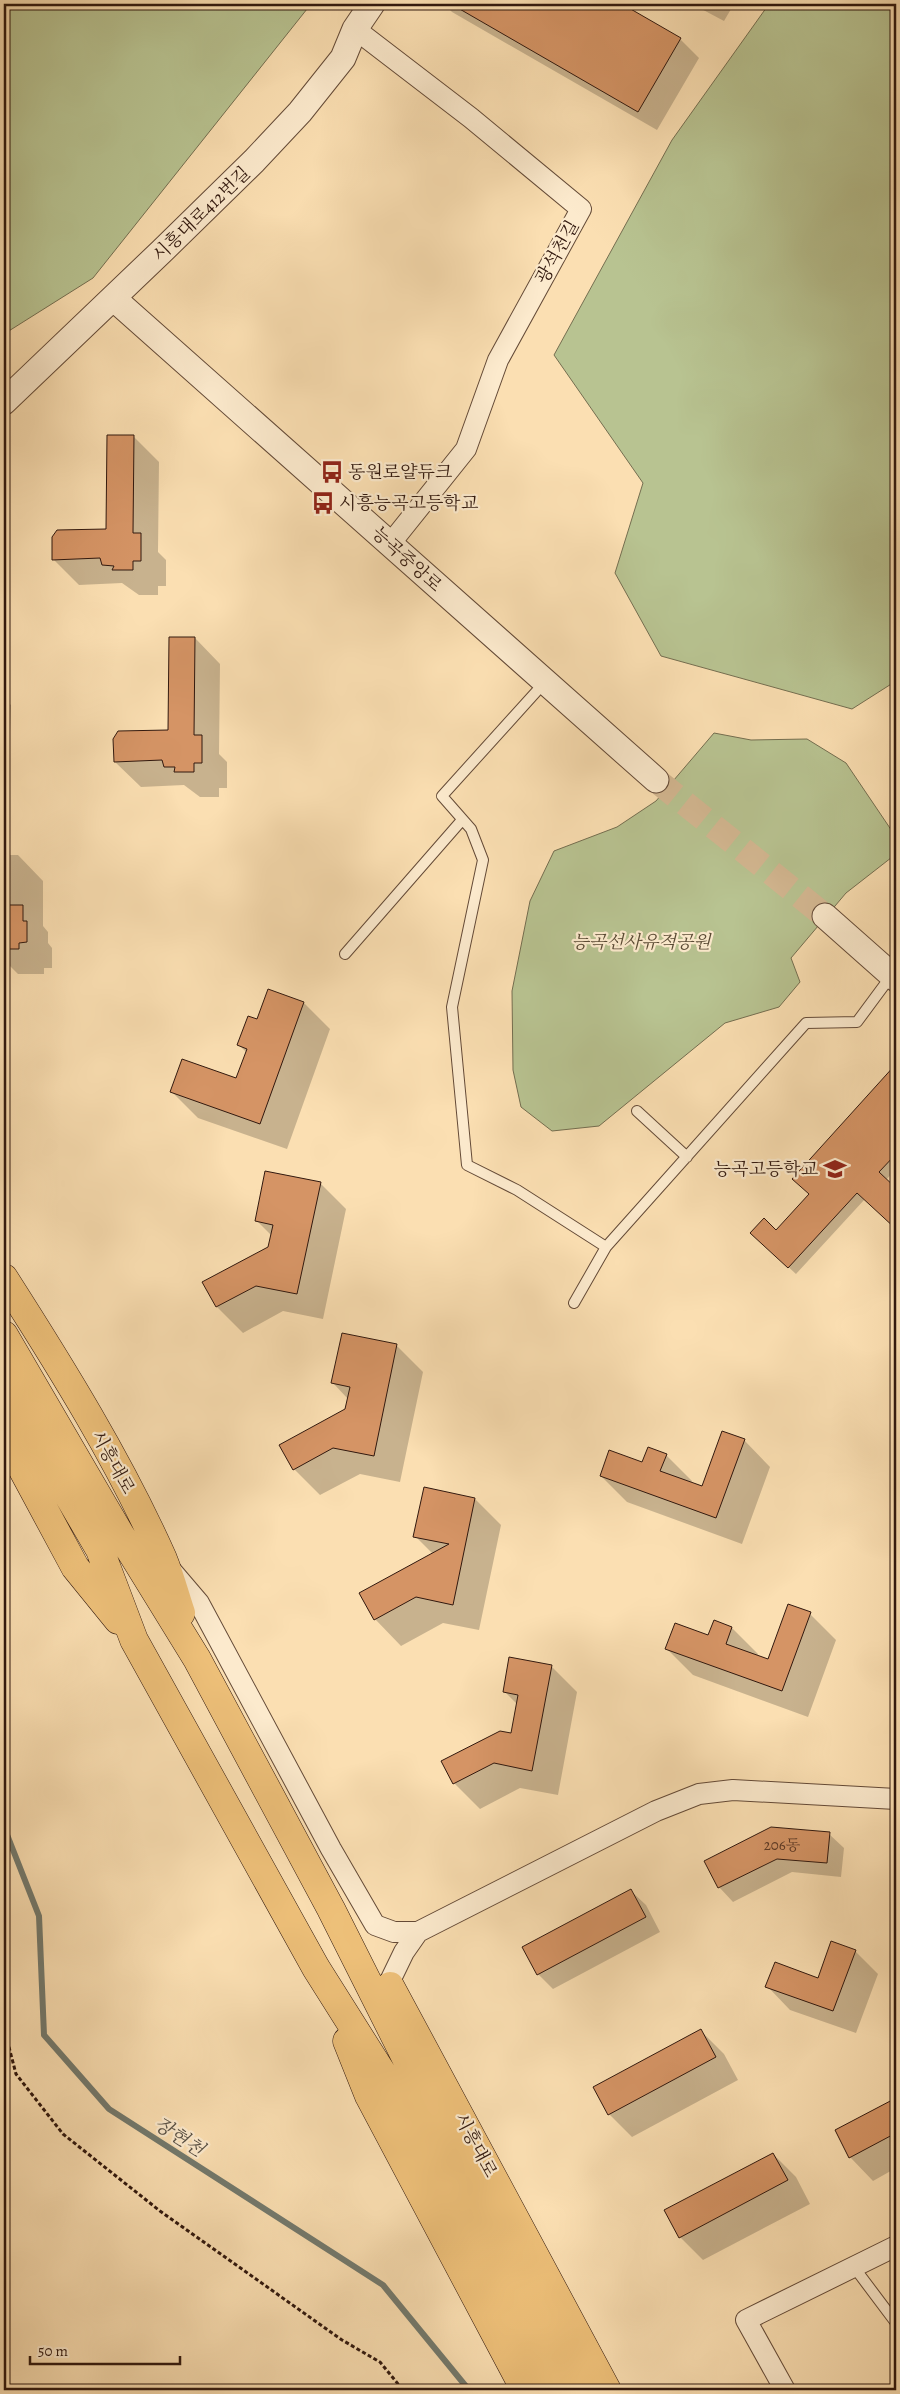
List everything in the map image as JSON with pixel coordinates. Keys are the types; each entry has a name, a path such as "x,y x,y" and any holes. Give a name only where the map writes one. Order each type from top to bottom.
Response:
{"main road":[{"name":"시흥대로","path":"4,1278 60,1366 142,1514 164,1561 197,1659"},
{"name":"시흥대로","path":"4,1335 120,1534 197,1659 331,1908 425,2095 580,2390"},
{"path":"4,1385 100,1550 134,1640 316,1968 398,2098 555,2390"},
{"path":"4,1435 75,1567 134,1640"},
{"name":"시흥대로","path":"331,1908 388,1983 607,2390"},
{"path":"316,1968 370,2096 525,2390"}],"street":[{"name":"시흥대로412번길","path":"4,402 254,161 300,112 343,58 355,29 372,4"},
{"name":"광석천길","path":"355,29 471,118 581,209 498,360 466,449 390,544"},
{"name":"능곡중앙로","path":"113,298 656,780"},
{"path":"825,916 894,977"},
{"path":"164,1561 199,1603 375,1925 394,1932 418,1932 656,1811 699,1794 733,1790 896,1799"},
{"path":"388,1983 404,1952 418,1932"},
{"path":"785,2390 746,2320 896,2246"}],"lane":[{"path":"545,682 442,796 471,829 483,860 452,1007 467,1165 517,1190 606,1247"},
{"path":"345,954 462,820"},
{"path":"574,1303 606,1247 806,1023 857,1022 894,977"},
{"path":"637,1111 687,1157"},
{"path":"854,2266 896,2323"}],"path":[{"path":"4,2028 16,2074 63,2134 160,2211 342,2340 380,2362 403,2390"}],"green space":[{"path":"4,4 311,4 93,278 4,334"},
{"path":"769,4 896,4 896,681 852,709 661,656 615,573 643,483 554,355 672,140"},
{"name":"능곡선사유적공원","path":"714,733 751,740 807,739 846,763 896,837 896,854 846,893 791,958 800,982 779,1007 725,1023 599,1126 552,1131 521,1107 513,1070 512,991 530,901 554,851 617,827 656,801"}],"building":[{"path":"451,4 622,4 681,38 638,112"},
{"path":"107,435 134,435 133,533 141,533 141,561 133,561 133,570 112,570 114,566 102,565 100,558 52,560 52,537 57,530 106,529"},
{"path":"169,637 195,637 194,735 202,735 202,763 194,763 194,772 174,772 175,767 164,767 162,760 114,762 113,739 118,731 168,730"},
{"path":"4,905 23,905 23,921 27,921 27,942 19,943 19,949 4,949"},
{"path":"268,989 304,1002 260,1124 170,1092 182,1059 236,1078 247,1049 237,1045 248,1016 257,1019"},
{"path":"896,1064 896,1154 879,1172 896,1188 896,1229 857,1193 788,1268 750,1233 764,1218 776,1230 809,1194 792,1179"},
{"path":"265,1171 321,1182 297,1294 256,1286 216,1307 202,1282 268,1247 273,1225 255,1221"},
{"path":"342,1333 397,1344 374,1456 333,1448 293,1470 279,1445 345,1409 350,1387 331,1383"},
{"path":"722,1431 745,1439 716,1518 600,1476 609,1450 642,1462 648,1447 667,1454 660,1471 702,1486"},
{"path":"424,1487 475,1498 453,1605 416,1597 374,1620 359,1593 449,1544 413,1537"},
{"path":"788,1604 811,1612 782,1691 665,1649 675,1623 708,1635 714,1620 732,1627 726,1644 768,1659"},
{"path":"509,1657 552,1665 532,1771 494,1763 453,1784 441,1761 500,1731 511,1733 518,1695 503,1692"},
{"path":"771,1827 830,1832 827,1863 777,1859 718,1888 704,1861"},
{"path":"631,1889 646,1917 537,1975 522,1947"},
{"path":"831,1941 856,1950 833,2011 765,1987 775,1962 818,1978"},
{"path":"701,2029 716,2057 608,2115 593,2087"},
{"path":"896,2098 896,2133 849,2158 835,2130"},
{"path":"773,2153 788,2180 679,2238 664,2210"}],"waterway":[{"name":"장현천","path":"4,1827 39,1916 44,2035 109,2109 383,2285 469,2390"}],"tunnel":[{"path":"656,780 825,916"}],"place":[{"name":"동원로얄듀크","path":"332,472"},
{"name":"시흥능곡고등학교","path":"323,503"},
{"name":"능곡고등학교","path":"835,1169"}]}
